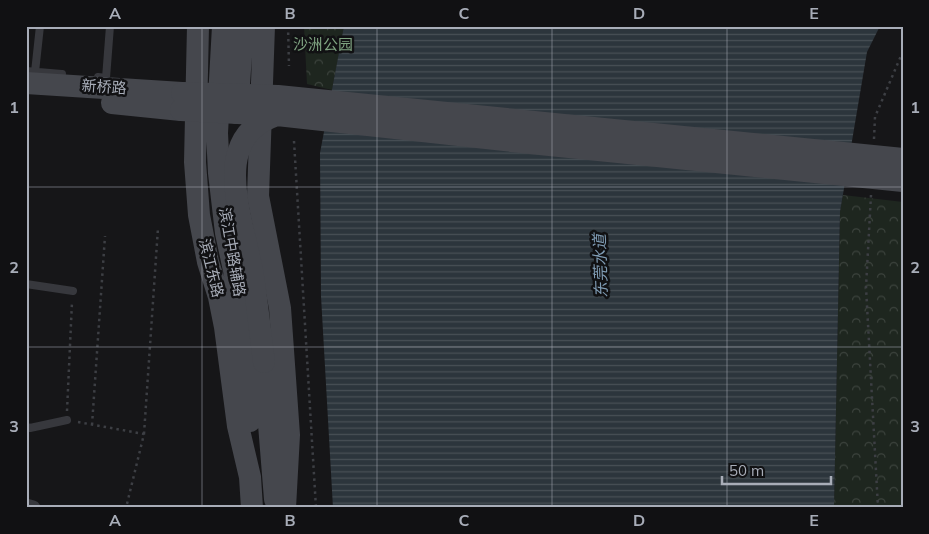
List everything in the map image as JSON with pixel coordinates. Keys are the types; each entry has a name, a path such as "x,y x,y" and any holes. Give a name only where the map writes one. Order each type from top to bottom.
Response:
{"main road":[{"name":"滨江东路","path":"198,26 195,162 199,215 208,262 219,297 225,327 238,426 250,477 252,508"},
{"name":"滨江中路辅路","path":"223,26 228,104"},
{"name":"滨江中路辅路","path":"243,26 228,104 217,133 218,173 226,233 255,362 276,508"},
{"path":"264,26 258,196 280,308 289,435 285,508"},
{"name":"新桥路","path":"31,77 181,101"},
{"name":"新桥路","path":"26,95 181,101"},
{"path":"228,104 278,96 903,159"},
{"path":"181,101 228,104 277,115 903,181"},
{"name":"滨江中路辅路","path":"250,477 259,312 242,223 236,174 237,155 242,141 253,127 277,115"}],"street":[{"path":"26,506 33,508"}],"lane":[{"path":"31,77 40,26"},
{"path":"88,76 106,78 110,26"},
{"path":"26,71 31,77"},
{"path":"31,77 71,75"},
{"path":"26,284 73,291"},
{"path":"26,427 30,428 67,420"}],"path":[{"path":"288,26 289,66"},
{"path":"874,146 875,117 903,51"},
{"path":"294,141 316,508"},
{"path":"871,193 866,288 878,508"},
{"path":"126,508 144,434 158,228"},
{"path":"92,425 105,236"},
{"path":"73,291 67,420 144,434"}],"green space":[{"name":"沙洲公园","path":"304,26 344,26 332,90 307,84"},
{"path":"843,195 903,202 903,508 834,508 840,212"}],"water":[{"name":"东莞水道","path":"344,26 880,26 867,52 840,212 834,508 333,508 321,296 320,153"}]}
